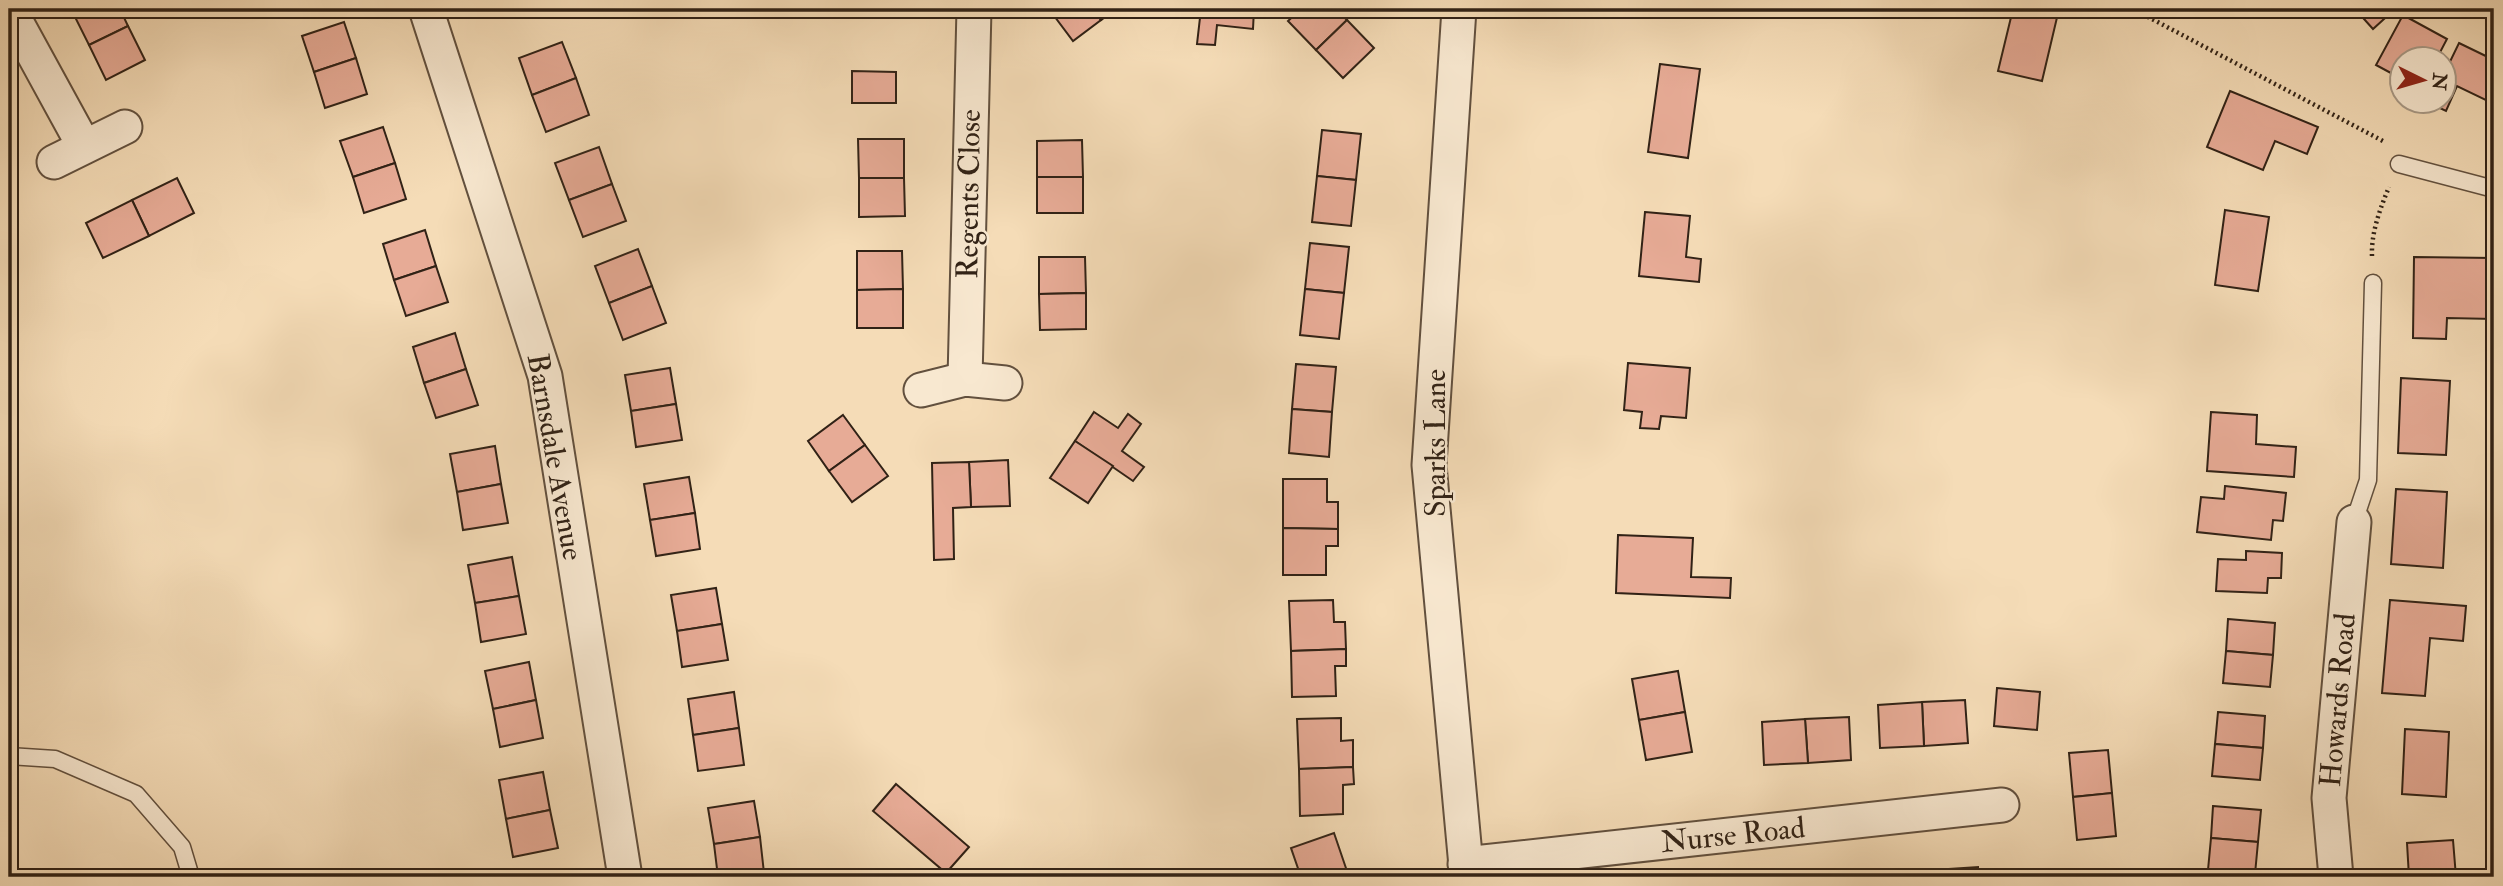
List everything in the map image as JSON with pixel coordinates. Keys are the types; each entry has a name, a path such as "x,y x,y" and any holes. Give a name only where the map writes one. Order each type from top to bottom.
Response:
{"street":[{"path":"9,9 84,146"},
{"name":"Barnsdale Avenue","path":"426,9 545,376 625,877"},
{"name":"Regents Close","path":"965,379 974,9"},
{"name":"Sparks Lane","path":"1459,9 1429,466 1466,871"},
{"path":"54,162 125,127"},
{"path":"922,390 965,379 1004,383"},
{"name":"Howards Road","path":"2336,877 2329,798 2354,522"},
{"name":"Nurse Road","path":"1466,871 2002,805"}],"lane":[{"path":"2399,164 2494,189"},
{"path":"2354,522 2368,480 2373,283"},
{"path":"9,756 55,759 136,794 183,847 191,877"}],"path":[{"path":"2133,9 2391,146 2399,164 2381,207 2371,245 2373,283"}],"building":[{"path":"120,9 128,26 89,45 72,11"},
{"path":"1049,9 1093,9 1101,20 1073,41"},
{"path":"1093,9 1116,9 1101,20"},
{"path":"1201,9 1254,9 1253,29 1217,25 1215,45 1197,44"},
{"path":"1301,9 1336,9 1347,20 1316,50 1288,21"},
{"path":"2013,9 2059,9 2042,81 1998,71"},
{"path":"2355,9 2395,9 2373,29"},
{"path":"2403,15 2447,39 2443,46 2388,46 2388,71 2376,65"},
{"path":"1347,20 1374,48 1343,78 1316,50"},
{"path":"344,22 356,58 314,72 302,36"},
{"path":"128,26 145,60 106,80 89,45"},
{"path":"562,42 576,78 532,95 519,58"},
{"path":"2459,43 2494,60 2494,104 2458,86"},
{"path":"356,58 367,94 325,108 314,72"},
{"path":"1660,64 1700,69 1688,158 1648,152"},
{"path":"852,71 896,72 896,103 852,103"},
{"path":"576,78 589,115 546,132 532,95"},
{"path":"2230,91 2318,127 2307,154 2275,141 2263,170 2207,147"},
{"path":"383,127 395,163 353,177 340,141"},
{"path":"1322,130 1361,134 1356,180 1317,176"},
{"path":"858,139 904,139 904,178 859,178"},
{"path":"1082,140 1083,177 1037,177 1037,141"},
{"path":"599,147 612,184 569,200 555,163"},
{"path":"395,163 406,199 364,213 353,177"},
{"path":"1317,176 1356,180 1351,226 1312,222"},
{"path":"1037,177 1083,177 1083,213 1037,213"},
{"path":"177,178 194,213 149,236 132,200"},
{"path":"859,178 904,178 905,216 859,217"},
{"path":"612,184 626,221 583,237 569,200"},
{"path":"132,200 149,236 103,258 86,223"},
{"path":"2225,210 2269,217 2258,291 2215,285"},
{"path":"1645,212 1690,216 1686,257 1701,259 1699,282 1639,276"},
{"path":"425,230 436,266 394,280 383,244"},
{"path":"1310,243 1349,247 1344,293 1305,289"},
{"path":"638,249 652,286 609,303 595,266"},
{"path":"857,251 902,251 903,289 857,290"},
{"path":"1039,257 1085,257 1086,293 1039,294"},
{"path":"2414,257 2494,258 2494,319 2447,318 2446,339 2413,338"},
{"path":"436,266 448,302 406,316 394,280"},
{"path":"652,286 666,323 623,340 609,303"},
{"path":"903,289 903,328 857,328 857,290"},
{"path":"1305,289 1344,293 1339,339 1300,335"},
{"path":"1086,293 1086,329 1040,330 1039,294"},
{"path":"455,333 466,369 424,383 413,347"},
{"path":"1628,363 1690,368 1686,418 1661,416 1659,429 1640,428 1642,412 1624,410"},
{"path":"1296,364 1336,367 1332,412 1292,409"},
{"path":"670,368 676,404 631,411 625,375"},
{"path":"466,369 478,405 436,418 424,383"},
{"path":"2401,378 2450,381 2446,455 2398,453"},
{"path":"676,404 682,440 636,447 631,411"},
{"path":"1292,409 1332,412 1329,457 1289,453"},
{"path":"1094,412 1118,428 1128,414 1141,424 1122,451 1144,467 1133,481 1075,441"},
{"path":"2211,412 2257,415 2256,444 2296,447 2294,477 2207,471"},
{"path":"843,415 865,445 829,471 808,441"},
{"path":"1075,441 1113,466 1088,503 1050,478"},
{"path":"865,445 888,476 852,502 829,471"},
{"path":"495,446 501,484 457,492 450,454"},
{"path":"1008,460 1010,506 971,507 969,462"},
{"path":"969,462 971,507 953,508 954,559 934,560 932,463"},
{"path":"689,477 695,513 650,520 644,484"},
{"path":"1283,479 1327,479 1327,502 1338,502 1338,529 1283,528"},
{"path":"501,484 508,523 463,530 457,492"},
{"path":"2225,486 2286,493 2283,521 2273,520 2271,540 2197,532 2201,497 2224,499"},
{"path":"2396,489 2447,492 2443,568 2391,564"},
{"path":"695,513 700,549 656,556 650,520"},
{"path":"1283,528 1338,529 1338,546 1326,546 1326,575 1283,575"},
{"path":"1618,535 1693,538 1691,577 1731,578 1730,598 1616,593"},
{"path":"2246,551 2282,553 2281,578 2268,578 2267,593 2216,591 2218,559 2246,560"},
{"path":"512,557 519,596 475,603 468,565"},
{"path":"716,588 722,624 677,631 671,595"},
{"path":"519,596 526,634 481,642 475,603"},
{"path":"1333,600 1334,622 1345,622 1346,649 1291,651 1289,601"},
{"path":"2390,600 2466,606 2463,641 2430,638 2425,696 2382,693"},
{"path":"2228,619 2275,623 2273,655 2226,651"},
{"path":"722,624 728,660 682,667 677,631"},
{"path":"1346,649 1346,666 1335,666 1336,696 1292,697 1291,651"},
{"path":"2226,651 2273,655 2270,687 2223,683"},
{"path":"529,662 536,700 493,709 485,671"},
{"path":"1678,671 1685,712 1639,720 1632,679"},
{"path":"1997,688 2040,692 2037,730 1994,726"},
{"path":"734,692 739,728 693,735 688,699"},
{"path":"536,700 543,738 500,747 493,709"},
{"path":"1965,700 1968,743 1924,746 1922,702"},
{"path":"1922,702 1924,746 1880,748 1878,705"},
{"path":"1685,712 1692,752 1646,760 1639,720"},
{"path":"2218,712 2265,716 2263,748 2215,744"},
{"path":"1849,717 1851,760 1808,763 1805,719"},
{"path":"1341,718 1341,741 1353,740 1353,767 1299,769 1297,719"},
{"path":"1805,719 1808,763 1764,765 1762,722"},
{"path":"739,728 744,765 698,771 693,735"},
{"path":"2405,729 2449,732 2446,797 2402,794"},
{"path":"2215,744 2263,748 2260,780 2212,776"},
{"path":"2108,750 2112,793 2073,797 2069,753"},
{"path":"1353,767 1354,784 1343,785 1343,814 1300,816 1299,769"},
{"path":"543,772 550,810 506,819 499,780"},
{"path":"896,784 969,847 946,873 873,811"},
{"path":"2112,793 2116,836 2077,840 2073,797"},
{"path":"754,801 760,837 714,844 708,808"},
{"path":"2213,806 2261,810 2258,842 2211,838"},
{"path":"550,810 558,848 513,857 506,819"},
{"path":"1334,833 1349,877 1301,877 1291,848"},
{"path":"760,837 764,873 718,877 714,844"},
{"path":"2211,838 2258,842 2255,874 2208,870"},
{"path":"2453,840 2456,877 2409,877 2407,843"},
{"path":"1978,867 1978,877 1934,877 1934,870"},
{"path":"1934,870 1934,877 1891,877 1890,872"},
{"path":"2049,871 2051,877 2016,877"},
{"path":"1865,873 1865,877 1821,877 1821,876"}]}
